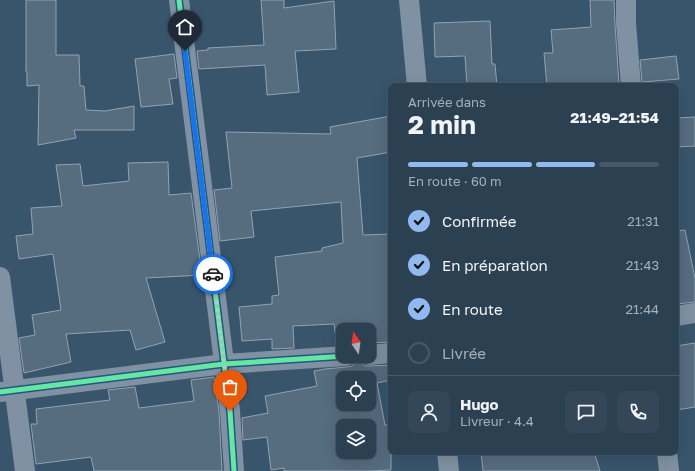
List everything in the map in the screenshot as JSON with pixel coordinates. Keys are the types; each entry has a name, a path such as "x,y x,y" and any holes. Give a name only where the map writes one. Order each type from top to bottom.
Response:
{"street":[{"path":"179,0 230,411 234,471"},
{"path":"409,0 417,83"},
{"path":"626,0 626,23 631,83"},
{"path":"0,278 7,392 25,471"},
{"path":"679,316 695,314"},
{"path":"376,354 388,353"},
{"path":"7,392 224,364 336,357"},
{"path":"447,455 450,471"},
{"path":"667,455 669,471"}],"building":[{"path":"26,0 56,0 56,55 79,55 80,86 84,86 86,110 105,111 134,106 134,130 74,130 76,138 38,145 39,85 27,86"},
{"path":"261,0 284,0 284,8 334,1 336,49 295,51 299,92 267,95 265,65 199,69 197,51 208,50 208,48 264,45"},
{"path":"590,0 614,0 619,83 547,83 544,53 553,53 551,30 591,27"},
{"path":"490,21 492,64 495,64 497,83 467,83 465,56 435,57 434,23"},
{"path":"174,54 177,78 169,79 173,104 141,107 135,59"},
{"path":"676,56 679,79 642,82 640,60"},
{"path":"388,117 388,153 357,158 363,235 388,234 388,342 376,343 376,323 336,323 336,338 334,324 293,326 294,348 272,349 272,339 242,341 239,307 272,304 272,296 279,295 275,257 322,251 322,248 343,243 341,202 251,211 254,237 220,241 214,190 232,188 226,132 331,134 330,127"},
{"path":"695,117 695,146 679,147 679,118"},
{"path":"168,162 169,195 191,193 202,275 146,278 165,342 136,350 130,330 66,334 71,362 24,373 19,338 35,335 32,315 61,310 53,254 19,259 16,236 33,234 31,208 62,206 56,165 80,164 83,186 129,181 128,163"},
{"path":"685,230 695,278 695,302 679,304 679,231"},
{"path":"695,343 695,407 679,410 679,346"},
{"path":"354,363 361,363 365,366 388,365 388,381 377,383 385,425 388,425 388,455 391,455 391,470 284,471 284,468 271,470 267,437 243,440 242,418 268,413 265,396 317,386 314,371 352,366"},
{"path":"214,377 219,412 222,471 94,471 91,457 36,464 31,424 37,424 36,409 110,400 108,390 135,387 139,408 194,401 191,380"},
{"path":"481,455 595,455 600,471 483,471"}],"cycle path":[{"path":"179,0 230,411 234,471"},
{"path":"0,392 224,364 336,357"}],"way so far":[{"path":"213,274 230,411"}],"route":[{"path":"185,51 213,274"}]}
